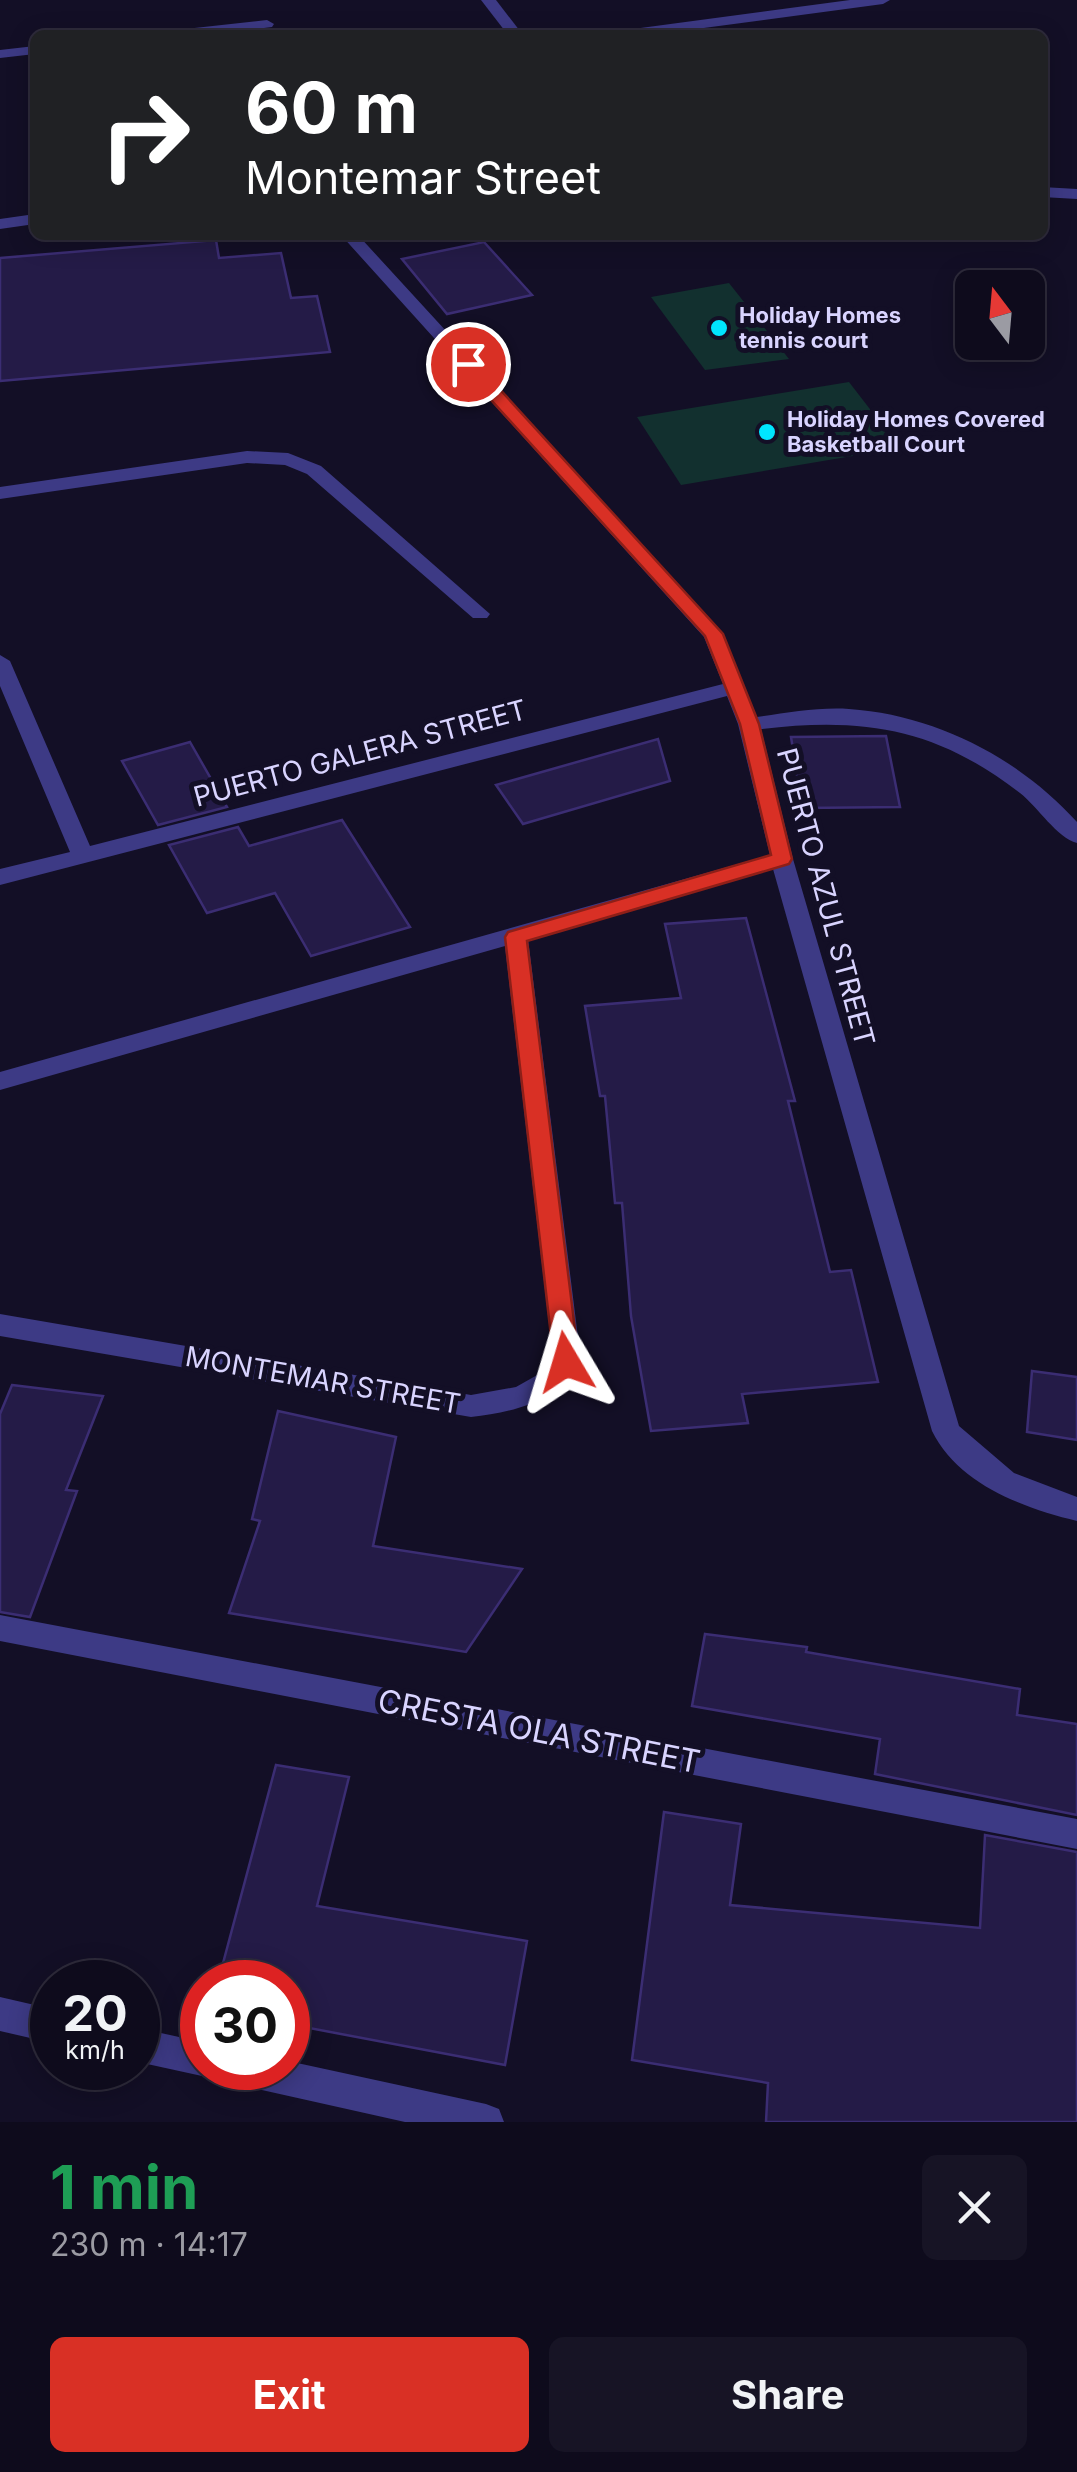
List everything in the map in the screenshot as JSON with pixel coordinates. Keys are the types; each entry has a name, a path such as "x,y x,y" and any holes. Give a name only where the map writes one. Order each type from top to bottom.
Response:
{"street":[{"path":"488,0 512,30"},
{"path":"656,30 883,0"},
{"path":"212,30 267,24"},
{"path":"0,54 30,51"},
{"path":"1048,192 1077,194"},
{"path":"0,224 30,219"},
{"name":"PUERTO AZUL STREET","path":"354,240 714,634 750,724 782,859 946,1432 970,1460 1006,1487 1077,1509"},
{"path":"0,493 247,457 288,459 314,470 480,614"},
{"path":"0,662 83,856"},
{"name":"PUERTO GALERA STREET","path":"0,877 735,687"},
{"path":"750,724 850,716 916,728 986,759 1056,810 1077,836"},
{"path":"0,1081 782,859"},
{"name":"MONTEMAR STREET","path":"0,1325 471,1406 504,1402 555,1381 566,1362 516,937"},
{"name":"CRESTA OLA STREET","path":"0,1628 1077,1834"},
{"path":"0,2014 30,2021"},
{"path":"310,2083 486,2122"}],"green space":[{"name":"Holiday Homes tennis court","path":"729,283 789,359 705,370 651,297"},
{"name":"Holiday Homes Covered Basketball Court","path":"849,382 900,448 681,485 637,417"}],"building":[{"path":"216,240 219,258 281,253 291,298 317,296 330,352 0,381 0,258"},
{"path":"484,242 532,295 447,314 402,259"},
{"path":"886,736 900,807 802,808 791,737"},
{"path":"658,739 670,781 523,824 496,785"},
{"path":"190,742 227,807 158,825 122,761"},
{"path":"342,820 410,927 311,956 275,893 207,913 169,845 238,827 249,846"},
{"path":"746,918 795,1101 788,1101 830,1272 851,1270 878,1382 742,1394 748,1423 651,1431 631,1316 622,1203 615,1203 605,1096 600,1096 585,1006 681,998 665,924"},
{"path":"1032,1371 1077,1377 1077,1440 1027,1432"},
{"path":"12,1385 103,1396 66,1490 77,1491 30,1617 0,1612 0,1414"},
{"path":"278,1411 396,1437 373,1546 522,1569 466,1652 229,1613 260,1521 252,1519"},
{"path":"705,1634 807,1647 806,1652 1020,1689 1017,1715 1077,1724 1077,1815 875,1774 880,1739 692,1706"},
{"path":"276,1765 349,1777 317,1906 527,1941 505,2065 310,2028 310,1960 224,1960"},
{"path":"664,1812 741,1824 730,1905 980,1928 985,1835 1077,1852 1077,2122 766,2122 768,2083 632,2060"}],"place":[{"name":"Holiday Homes tennis court","path":"719,328"},
{"name":"Holiday Homes Covered Basketball Court","path":"767,432"}],"route":[{"path":"468,364 714,634 750,724 782,859 516,937 566,1362"}]}
